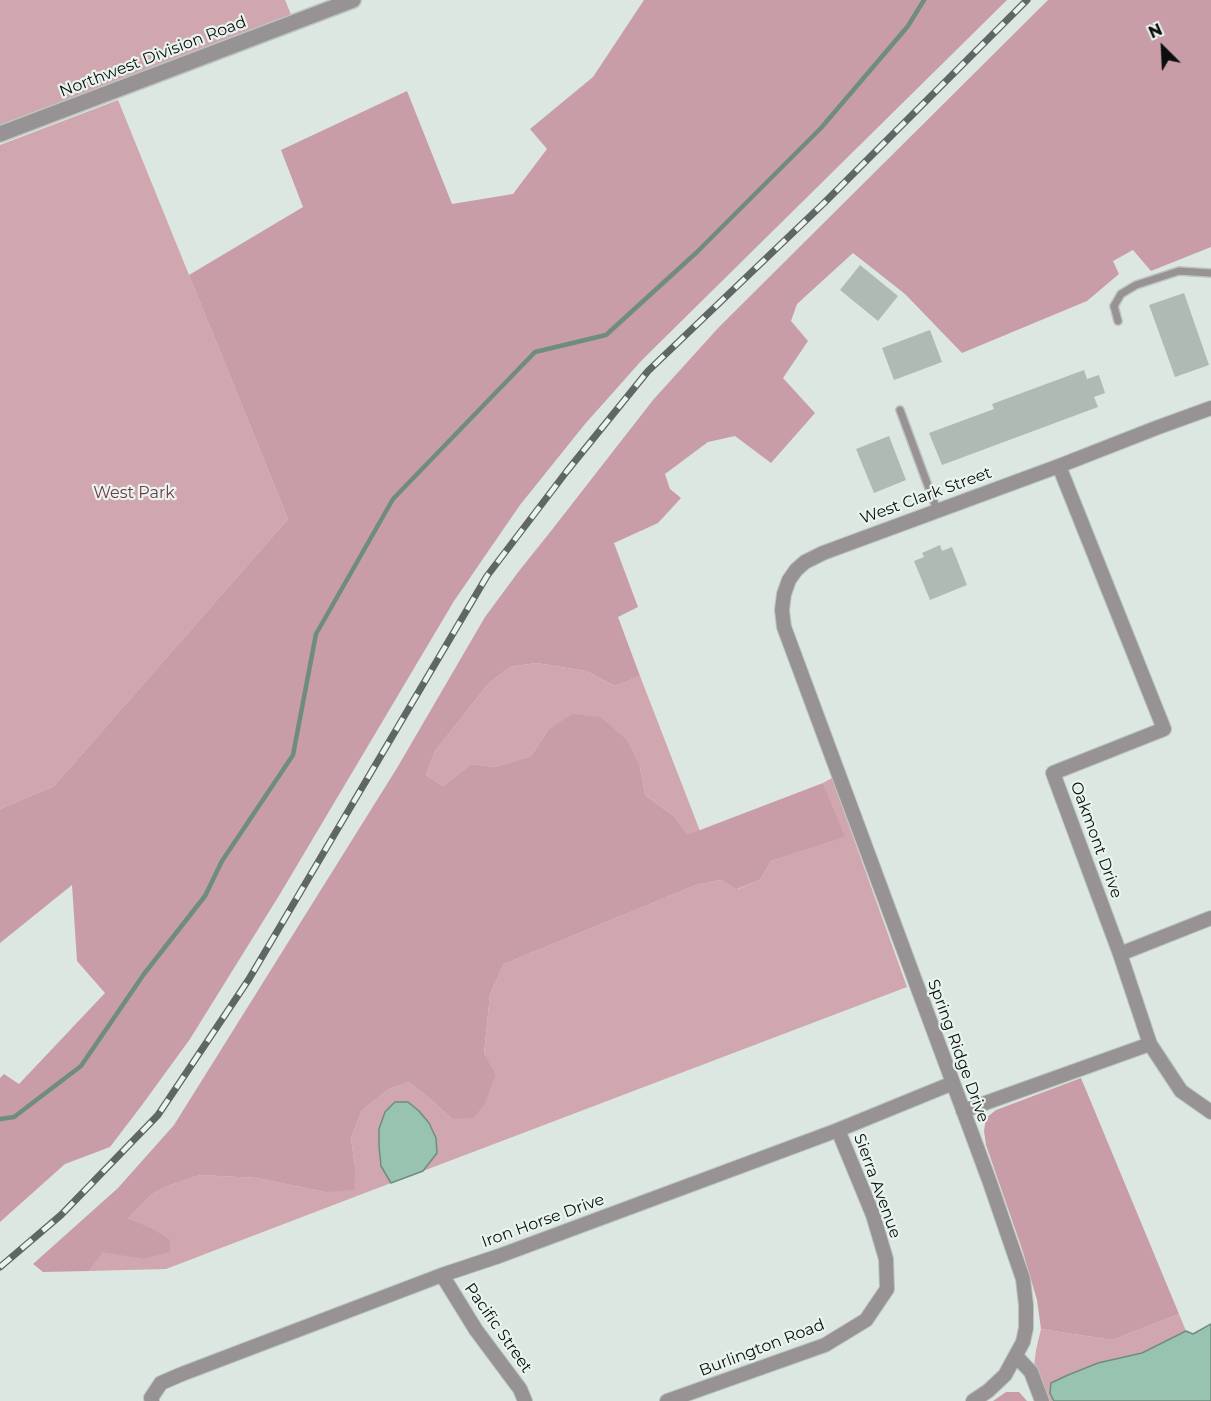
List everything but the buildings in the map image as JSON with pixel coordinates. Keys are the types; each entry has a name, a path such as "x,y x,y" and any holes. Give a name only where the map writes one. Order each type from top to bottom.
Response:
{"street":[{"name":"Northwest Division Road","path":"0,134 353,0"},
{"name":"West Clark Street","path":"814,711 783,627 784,594 789,580 805,562 823,552 1211,408"},
{"name":"Oakmont Drive","path":"1059,466 1164,729 1053,773 1120,954 1150,1044 1181,1091 1211,1112"},
{"name":"Spring Ridge Drive","path":"814,711 989,1180 1023,1279 1026,1305 1026,1328 1023,1342 1005,1375 973,1401"},
{"path":"1120,954 1211,918"},
{"path":"963,1112 1150,1044"},
{"name":"Iron Horse Drive","path":"152,1400 161,1383 442,1275 838,1130 953,1083"},
{"name":"Sierra Avenue","path":"838,1130 873,1215 886,1259 887,1289 866,1320"},
{"name":"Pacific Street","path":"442,1275 476,1330 520,1389 525,1401"},
{"name":"Burlington Road","path":"668,1401 825,1345 866,1320"},
{"path":"1016,1356 1031,1372 1042,1401"}],"lane":[{"path":"1118,321 1114,306 1121,294 1136,285 1179,271 1211,273"},
{"path":"900,410 937,510"}],"green space":[{"path":"0,0 285,0 292,17 0,126"},
{"name":"West Park","path":"118,100 288,519 54,786 0,809 0,145"},
{"path":"536,663 586,671 615,686 640,676 700,831 687,836 675,817 645,795 640,767 548,730 531,756 495,767 471,764 443,786 426,775 435,751 489,683 510,667"},
{"path":"832,778 907,987 423,1171 437,1153 436,1138 429,1123 419,1111 381,1166 391,1183 166,1269 89,1271 103,1251 141,1259 151,1228 127,1220 151,1195 165,1187 200,1175 257,1178 325,1192 355,1167 351,1138 362,1110 389,1089 409,1082 452,1119 496,1074 484,1055 490,994 504,964 696,885 721,880 738,889 760,880 771,861 844,837 823,783"},
{"path":"1179,1314 1186,1331 1142,1353 1098,1363 1051,1383 1050,1393 1054,1401 1046,1401 1034,1367 1041,1329 1112,1340"}],"shaded area":[{"path":"644,0 1007,0 642,360 585,424 520,505 454,601 280,894 190,1039 142,1105 110,1147 65,1164 0,1222 0,1078 4,1074 19,1084 105,993 77,961 72,885 0,943 0,809 54,786 288,519 189,275 303,207 281,150 407,91 452,204 513,194 547,149 530,129 593,77"},
{"path":"1048,0 1211,0 1211,247 1151,271 1133,250 1113,261 1119,274 1087,301 962,353 905,294 853,253 797,304 791,321 808,341 783,378 815,413 771,463 735,436 708,442 665,474 670,489 681,498 658,523 614,543 638,607 618,617 640,676 615,686 586,671 536,663 510,667 489,683 435,751 426,775 443,786 471,764 495,767 531,756 548,730 572,714 600,717 626,739 640,767 645,795 675,817 687,835 823,783 845,837 771,861 760,880 737,889 721,880 696,885 504,964 490,994 484,1054 496,1074 484,1105 473,1118 452,1119 409,1082 389,1089 362,1110 351,1138 355,1167 354,1190 325,1192 257,1178 200,1175 165,1187 151,1195 128,1219 151,1228 170,1240 170,1252 141,1259 103,1252 89,1271 43,1272 33,1264 118,1188 174,1125 397,768 485,617 653,400 719,327"},
{"path":"1081,1078 1179,1314 1112,1340 1041,1329 1037,1300 986,1145 984,1131 986,1118 996,1110"},
{"path":"395,1102 408,1102 429,1123 436,1138 437,1153 423,1171 391,1183 381,1166 379,1129 385,1112"},
{"path":"1211,1324 1211,1401 1054,1401 1050,1393 1051,1383 1068,1375 1098,1363 1142,1353 1186,1331 1193,1334"},
{"path":"1006,1392 1019,1392 1027,1401 993,1401"}],"waterway":[{"path":"0,1119 14,1117 81,1066 144,974 205,896 222,861 293,755 316,634 393,499 535,352 606,335 697,252 821,128 908,26 924,0"}],"railway":[{"path":"0,1267 61,1215 158,1115 249,979 487,576 567,471 648,371 824,203 1027,0"}]}
